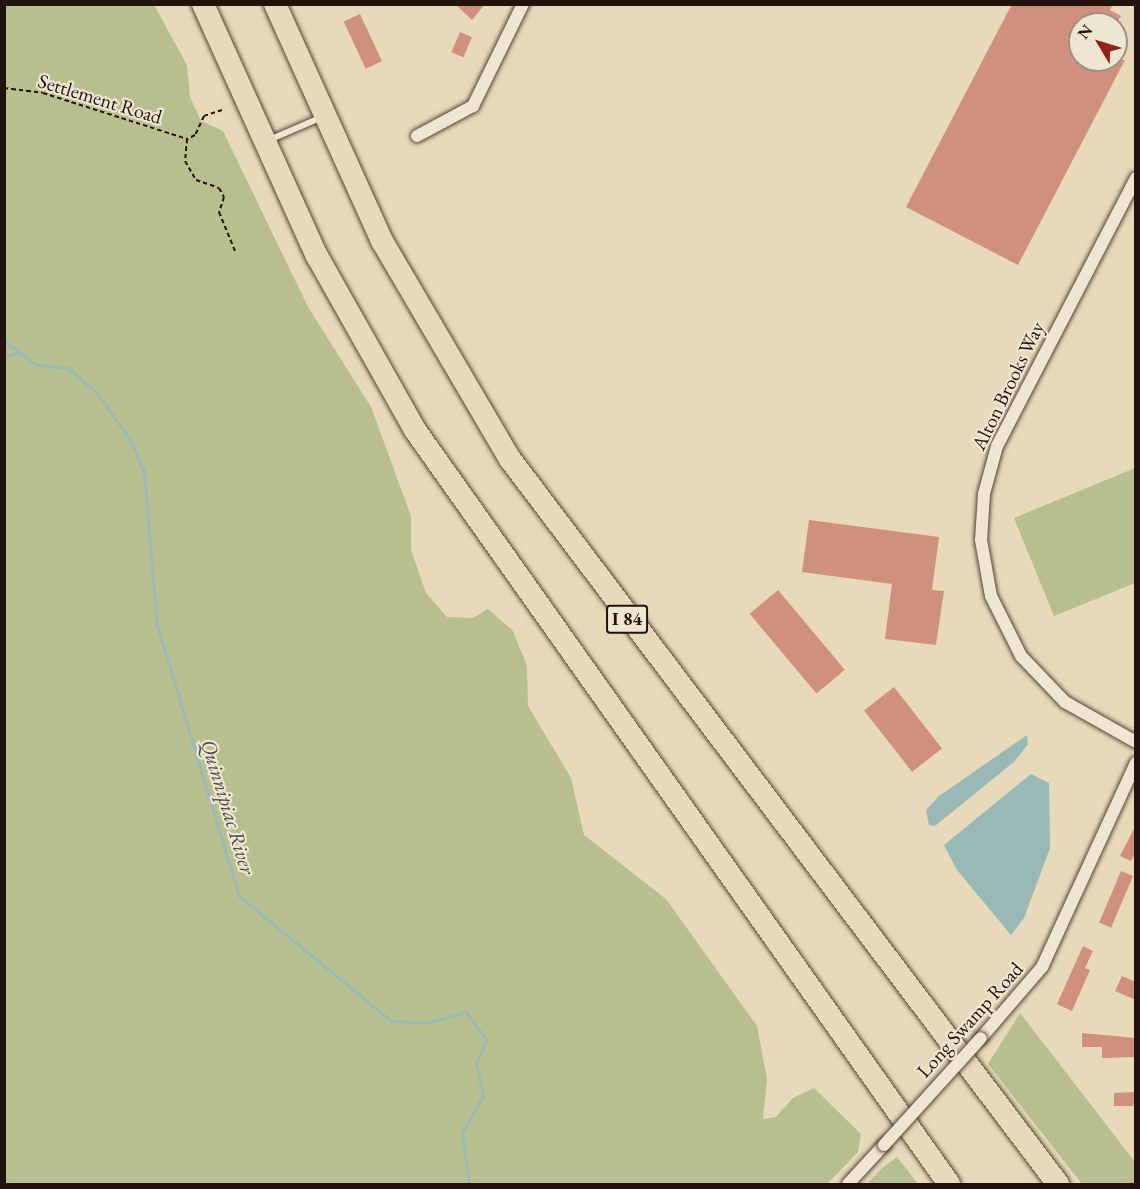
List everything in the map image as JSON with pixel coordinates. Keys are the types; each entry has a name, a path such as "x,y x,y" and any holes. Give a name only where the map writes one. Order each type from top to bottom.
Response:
{"highway":[{"path":"203,4 264,143 347,314 443,473 949,1185"},
{"name":"I 84","path":"275,4 323,117 410,296 528,487 1058,1185"}],"street":[{"path":"417,136 473,106 523,4"},
{"name":"Alton Brooks Way","path":"1136,178 997,446 984,494 981,540 991,596 1025,662 1065,702 1136,742"},
{"name":"Long Swamp Road","path":"848,1185 1042,967 1136,763"}],"lane":[{"path":"264,143 323,117"}],"path":[{"name":"Settlement Road","path":"4,88 43,93 187,139"},
{"path":"222,110 204,116 195,135 187,139 190,175 213,184 224,197 219,212 235,251"}],"green space":[{"path":"5,4 154,5 187,65 190,97 201,121 223,131 308,307 371,407 411,516 411,550 426,593 447,617 473,618 488,609 513,631 527,666 528,706 571,778 584,835 666,899 757,1026 767,1079 763,1119 776,1117 793,1098 814,1088 861,1134 858,1152 827,1184 5,1184"},
{"path":"1135,468 1135,583 1054,616 1014,518"},
{"path":"1020,1013 1135,1162 1135,1184 1082,1184 988,1064"},
{"path":"897,1157 918,1184 867,1184 882,1168"}],"water":[{"path":"1027,735 1028,744 1015,761 935,826 929,825 926,810 939,796"},
{"path":"1031,774 1049,783 1050,848 1024,918 1011,935 957,870 944,845"}],"building":[{"path":"455,4 485,4 472,20"},
{"path":"1012,4 1113,4 1110,10 1114,12 1068,12 1068,72 1119,72 1018,265 906,207"},
{"path":"360,14 382,61 366,69 344,22"},
{"path":"460,32 472,37 463,57 451,52"},
{"path":"809,520 939,537 932,590 944,591 936,645 885,639 892,584 802,572"},
{"path":"778,590 845,670 817,693 750,614"},
{"path":"894,687 942,748 912,772 864,710"},
{"path":"1136,825 1136,852 1131,861 1120,856"},
{"path":"1121,871 1133,876 1111,928 1099,923"},
{"path":"1083,946 1093,951 1085,968 1090,970 1072,1011 1057,1004"},
{"path":"1122,976 1136,982 1136,1000 1115,991"},
{"path":"1082,1033 1136,1038 1136,1057 1102,1058 1102,1047 1082,1047"},
{"path":"1136,1092 1133,1106 1114,1106 1114,1093"}],"waterway":[{"name":"Quinnipiac River","path":"4,341 36,365 68,368 97,393 131,441 144,471 157,625 239,896 391,1021 425,1023 466,1012 486,1040 476,1064 483,1095 462,1133 469,1184"},
{"path":"4,357 17,353"}]}
